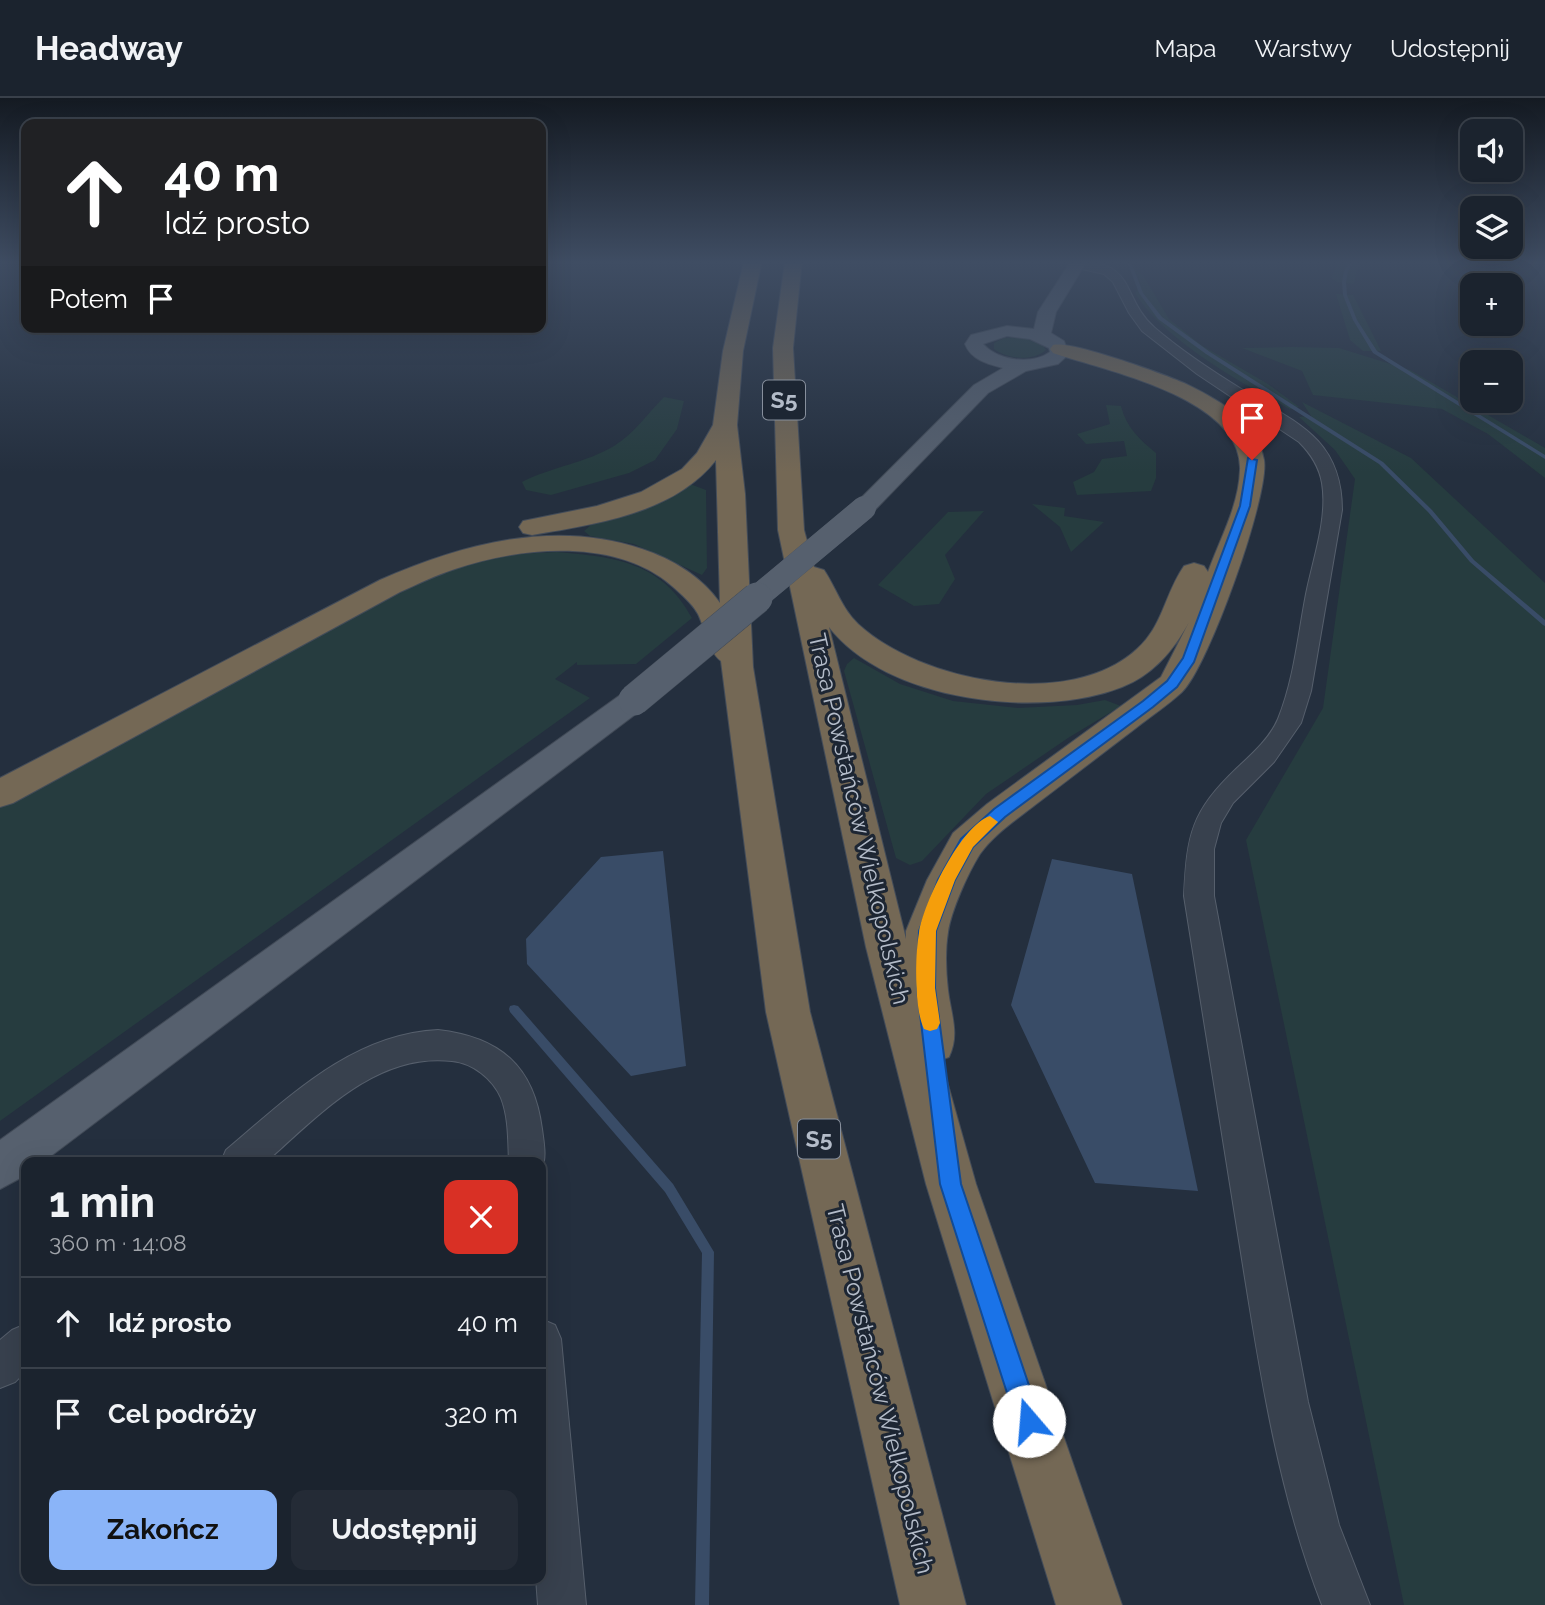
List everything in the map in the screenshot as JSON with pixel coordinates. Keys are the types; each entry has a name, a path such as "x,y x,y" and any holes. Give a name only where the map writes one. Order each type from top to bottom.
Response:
{"highway":[{"name":"Trasa Powstańców Wielkopolskich","path":"737,331 725,425 732,494 737,667 788,1012 933,1605"},
{"name":"Trasa Powstańców Wielkopolskich","path":"785,331 785,439 791,530 887,947 951,1184 1089,1605"},
{"path":"791,530 829,607 848,632 879,655 916,673 971,688 1010,693 1050,692 1106,681 1139,665 1162,643 1177,619 1214,520 1226,479 1223,443 1199,414 1149,387 1044,353"},
{"path":"951,1184 926,988 927,931 947,880 967,843 1000,813 1172,684 1190,659 1205,621 1245,506 1251,477 1252,460 1247,445 1220,413 1199,399 1152,378 1044,353"},
{"path":"0,774 402,563 472,539 612,511 649,498 686,477 705,459 725,425"},
{"path":"0,794 390,586 453,560 496,549 544,544 581,544 638,556 666,569 687,584 706,603 737,667"}],"main road":[{"path":"1005,331 985,335 974,344 982,355 992,359 1044,353"},
{"path":"1008,331 1044,353"},
{"path":"1042,331 1044,353"},
{"path":"0,1167 634,700 864,508 981,389 1044,353"},
{"path":"981,389 992,359"}],"street":[{"path":"1152,331 1211,377 1311,444 1327,466 1334,486 1332,510 1298,691 1289,723 1265,755 1223,796 1208,822 1200,849 1199,896 1282,1378 1304,1488 1332,1573 1346,1605"},
{"path":"245,1157 312,1101 380,1056 428,1044 450,1044 472,1050 507,1077 516,1092 522,1113 526,1157"},
{"path":"0,1367 21,1348"},
{"path":"546,1402 562,1605"}],"green space":[{"path":"1169,331 1184,331 1201,345 1268,384 1299,407 1290,409 1249,387"},
{"path":"1347,331 1371,331 1381,351 1363,351 1350,340"},
{"path":"1020,337 1042,344 1046,350 1034,356 1020,358 994,349 994,343 1004,338"},
{"path":"1242,348 1339,348 1410,370 1460,399 1460,413 1484,413 1545,448 1545,478 1488,434 1442,409 1313,395 1302,371"},
{"path":"664,397 684,401 677,429 655,460 629,473 551,495 526,490 522,482 592,457 614,446 635,429"},
{"path":"1302,402 1411,458 1545,583 1545,1605 1404,1605 1246,840 1323,708 1355,479 1335,450 1299,417 1311,416"},
{"path":"1106,405 1121,406 1134,432 1156,453 1156,478 1151,491 1077,495 1073,482 1094,472 1102,459 1127,456 1124,441 1086,444 1077,434 1110,424"},
{"path":"690,484 706,490 707,568 702,575 634,544 590,536 584,531 591,525 660,503"},
{"path":"1032,504 1065,508 1064,516 1104,522 1071,552 1060,527"},
{"path":"984,511 945,555 955,579 939,604 914,606 878,585 948,512"},
{"path":"557,552 617,560 635,566 666,585 680,599 692,618 636,664 577,665 577,662 555,679 590,698 0,1121 0,804 421,582 473,562 517,554"},
{"path":"854,658 900,684 953,701 1018,708 1077,705 1105,700 1121,706 1068,738 986,794 922,861 910,865 896,858 844,671"}],"water":[{"path":"663,851 686,1066 631,1076 527,964 526,939 601,857"},
{"path":"1052,859 1132,874 1198,1191 1095,1183 1011,1005"}],"waterway":[{"path":"1178,331 1381,463 1430,511 1472,561 1545,624"},
{"path":"1362,331 1375,352 1545,457"},
{"path":"514,1009 669,1188 708,1252 702,1605"}],"slow traffic":[{"path":"930,1023 926,988 927,931 947,880 967,843 990,822"}],"route":[{"path":"1029,1421 951,1184 926,988 927,931 947,880 967,843 1000,813 1148,704 1172,684 1190,659 1245,506 1252,460"}]}
